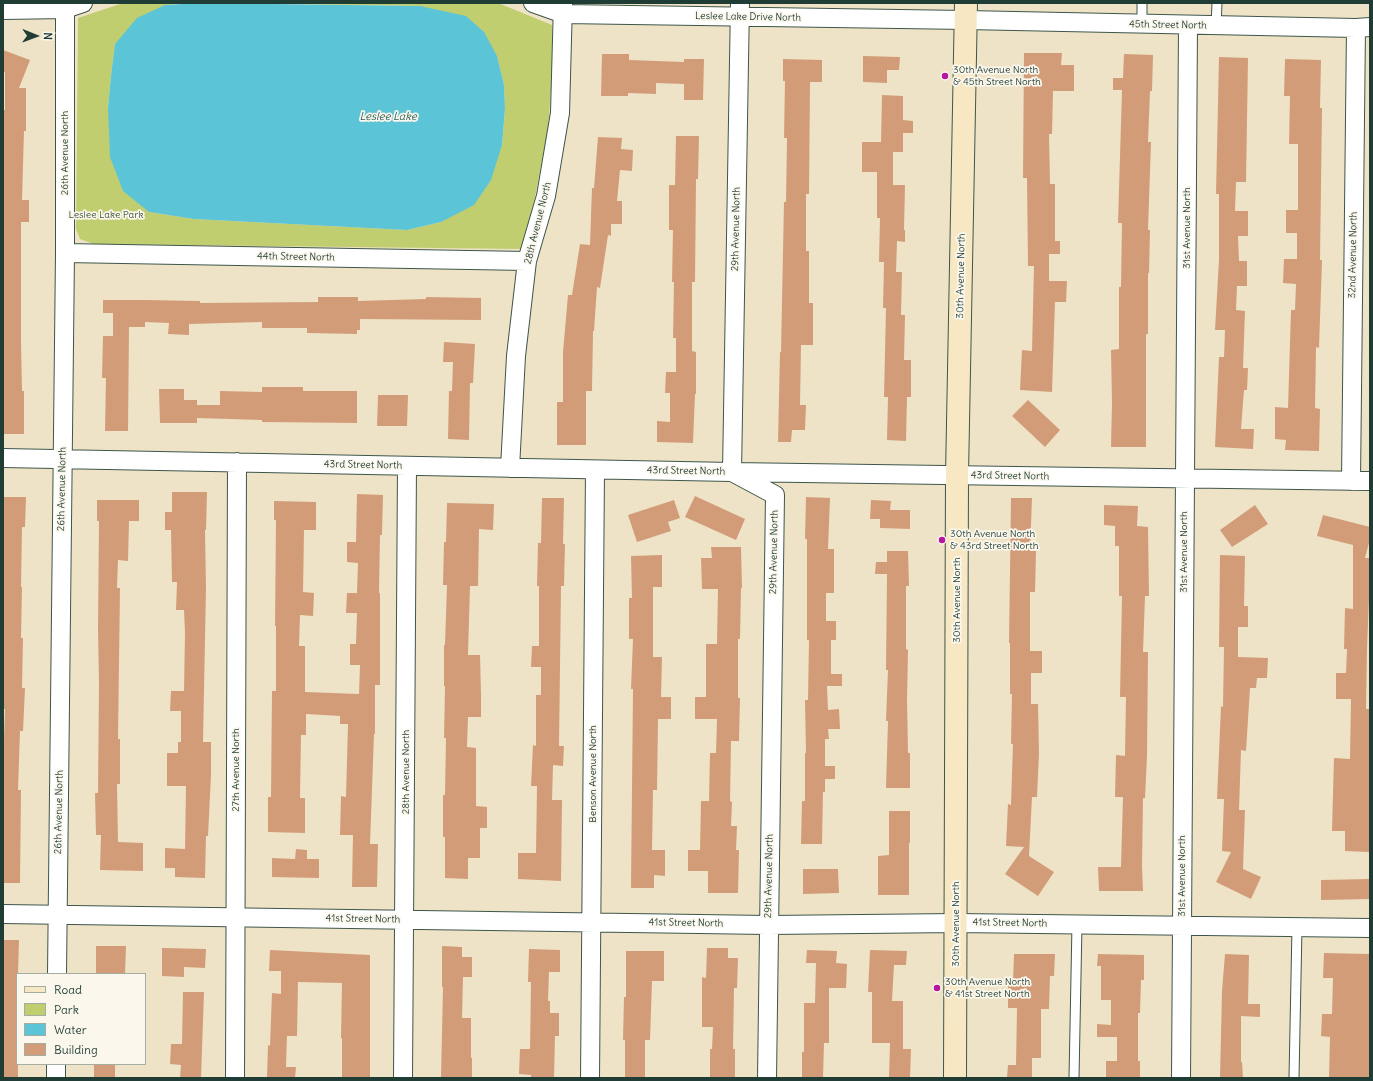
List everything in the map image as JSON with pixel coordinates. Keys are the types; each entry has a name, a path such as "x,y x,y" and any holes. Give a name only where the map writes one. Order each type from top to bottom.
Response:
{"street":[{"path":"3,10 65,6 83,3"},
{"name":"Leslee Lake Drive North","path":"533,3 564,9 966,12"},
{"name":"26th Avenue North","path":"57,973 65,253 65,6"},
{"name":"28th Avenue North","path":"510,468 516,356 527,260 546,196 560,113 564,9"},
{"name":"29th Avenue North","path":"740,10 732,472 775,496 767,1078"},
{"name":"45th Street North","path":"966,12 1142,24 1363,28"},
{"name":"30th Avenue North","path":"955,1078 957,475 966,12"},
{"name":"31st Avenue North","path":"1181,1078 1188,25"},
{"name":"32nd Avenue North","path":"1351,481 1363,28"},
{"name":"44th Street North","path":"65,253 527,260"},
{"name":"43rd Street North","path":"3,458 595,470 1370,481"},
{"name":"27th Avenue North","path":"234,1078 236,918 237,462"},
{"name":"28th Avenue North","path":"403,1078 407,466"},
{"name":"Benson Avenue North","path":"590,1078 595,470"},
{"name":"41st Street North","path":"3,914 768,925 956,923 1370,928"},
{"path":"56,1065 56,1078"}],"lane":[{"path":"1142,3 1142,24"},
{"path":"1216,26 1217,3"},
{"path":"1074,1078 1077,924"},
{"path":"1294,1078 1297,927"}],"green space":[{"name":"Leslee Lake Park","path":"123,3 200,3 165,5 115,44 108,108 149,212 194,219 407,230 441,222 502,145 505,110 504,85 497,56 420,6 225,3 498,3 552,25 552,76 548,128 535,197 522,249 94,244 80,239 76,229 78,18"}],"water":[{"name":"Leslee Lake","path":"200,3 420,6 466,16 484,32 497,56 504,85 505,109 502,145 491,180 474,205 441,222 407,230 194,219 149,212 123,191 110,157 108,108 115,44 137,18 165,5"}],"building":[{"path":"3,50 30,60 19,88 26,88 26,131 24,131 22,200 29,200 29,222 21,222 21,342 22,391 24,391 24,434 3,434 3,110 5,110 5,72 3,71"},
{"path":"1024,53 1062,53 1061,65 1074,65 1074,91 1053,91 1052,134 1049,134 1050,184 1055,184 1055,241 1060,241 1060,254 1049,254 1049,281 1067,281 1066,302 1055,302 1052,392 1020,390 1022,350 1032,351 1034,266 1028,266 1027,178 1023,178"},
{"path":"602,54 629,54 629,60 684,62 684,59 704,59 703,100 684,100 684,84 656,83 656,94 628,93 628,96 601,96"},
{"path":"1124,54 1153,55 1148,142 1151,142 1148,230 1150,230 1148,334 1146,334 1146,447 1111,447 1111,350 1119,349 1119,287 1121,287 1122,223 1118,223 1122,90 1113,90 1113,78 1123,78"},
{"path":"863,56 900,57 899,70 887,70 887,83 863,82"},
{"path":"1219,57 1248,58 1246,182 1236,182 1235,211 1248,211 1248,236 1238,236 1239,261 1247,261 1247,286 1237,286 1236,310 1245,311 1243,368 1248,368 1247,390 1244,390 1241,429 1254,429 1253,449 1215,447 1219,357 1224,357 1225,330 1215,330 1219,260 1219,194 1216,194"},
{"path":"783,59 822,60 822,82 810,82 809,194 806,194 806,251 809,251 809,303 813,303 813,345 801,345 800,405 806,405 805,430 792,430 791,442 778,442 787,138 784,138 785,81 783,81"},
{"path":"1285,59 1321,60 1320,108 1322,108 1320,260 1322,260 1319,348 1316,347 1315,408 1320,409 1319,451 1285,450 1286,440 1275,439 1275,407 1288,408 1291,310 1295,310 1296,284 1283,283 1284,259 1297,259 1297,233 1286,233 1286,210 1298,210 1298,144 1289,144 1290,96 1284,96"},
{"path":"882,95 903,96 903,120 913,121 913,133 903,133 903,152 893,152 893,185 905,185 905,242 897,241 896,272 902,272 901,315 905,315 904,360 911,360 911,397 907,397 906,441 887,440 888,397 884,397 886,308 883,308 884,262 879,262 880,218 877,218 877,172 862,172 862,142 881,142"},
{"path":"676,136 699,136 698,179 696,179 695,282 692,282 692,351 696,352 696,394 693,443 657,442 657,421 670,422 670,393 665,393 666,372 676,372 676,338 673,338 673,230 669,230 669,185 675,185"},
{"path":"598,137 622,138 621,149 633,150 632,171 620,170 617,201 622,201 622,224 611,224 611,236 608,235 600,288 597,287 593,331 592,391 586,391 586,445 557,445 557,402 563,402 563,352 568,295 572,295 580,244 590,245 592,188 594,188"},
{"path":"318,297 358,297 358,301 426,299 426,297 481,298 481,320 360,319 360,330 357,330 357,334 307,333 307,328 262,328 262,322 189,324 189,335 168,334 169,323 145,322 145,327 129,327 128,431 105,431 106,378 102,378 103,336 113,336 113,313 103,313 103,300 200,301 200,303 318,302"},
{"path":"444,342 475,344 473,383 470,383 469,440 448,439 449,391 452,391 453,362 443,362"},
{"path":"262,387 303,387 303,391 357,391 357,423 262,422 262,420 197,418 197,423 160,423 159,389 184,389 184,400 197,400 197,405 220,405 220,391 262,392"},
{"path":"378,395 408,395 407,426 377,426"},
{"path":"1028,400 1060,430 1045,447 1012,416"},
{"path":"172,492 207,492 205,530 206,588 203,742 211,742 211,775 208,836 206,836 205,878 175,877 175,868 165,868 165,848 185,849 186,786 167,786 167,753 178,753 178,742 181,742 181,711 170,711 171,691 184,691 185,633 184,610 176,610 177,582 172,582 171,530 165,530 165,512 172,512"},
{"path":"357,494 383,495 382,535 380,535 379,593 380,685 375,685 375,734 370,844 378,844 377,887 352,887 353,835 340,835 341,796 346,797 348,724 340,724 340,716 306,714 306,735 301,735 300,798 305,798 305,833 268,832 268,797 271,797 272,691 276,691 276,520 274,520 274,501 316,502 316,530 304,530 303,592 314,593 313,616 300,615 299,646 305,646 305,692 359,694 360,665 350,665 350,644 356,644 357,613 346,613 347,593 357,593 358,563 347,562 347,542 356,542"},
{"path":"695,496 745,519 736,540 685,517"},
{"path":"3,497 26,497 25,527 22,527 21,587 21,638 23,638 22,688 25,688 23,731 20,731 18,790 21,790 20,883 3,883 3,741 5,709 3,709"},
{"path":"806,497 830,498 828,549 834,549 834,593 826,593 826,621 836,621 836,640 831,640 831,674 842,674 842,686 827,686 828,710 839,709 840,729 828,729 829,739 825,739 825,766 835,766 835,779 825,779 825,792 823,792 822,844 801,844 802,801 805,801 805,700 808,700 809,640 807,640 807,539 805,539"},
{"path":"542,498 564,498 563,544 565,544 564,586 561,586 559,746 564,746 563,766 553,765 552,800 562,800 561,881 518,879 518,853 536,853 537,786 531,786 533,745 536,746 536,695 541,695 541,667 531,667 532,646 539,646 539,586 537,586 538,543 541,543"},
{"path":"1011,498 1032,498 1030,551 1036,551 1035,592 1030,592 1030,651 1042,651 1042,673 1031,673 1031,704 1038,704 1039,753 1037,797 1032,797 1029,856 1054,872 1038,896 1005,874 1024,847 1006,846 1008,804 1011,805 1013,744 1011,744 1012,694 1010,694 1009,643"},
{"path":"97,500 139,500 139,521 129,521 128,561 118,560 117,588 120,588 118,739 120,739 120,784 117,784 118,842 143,843 143,871 100,870 101,835 96,835 95,793 98,793 99,683 99,521 97,521"},
{"path":"674,500 680,518 668,522 671,531 637,542 628,515"},
{"path":"871,500 891,501 890,510 910,510 910,529 880,528 880,519 870,519"},
{"path":"447,503 494,504 493,530 479,529 478,586 470,586 468,655 480,655 481,717 468,717 467,747 476,748 476,806 487,807 487,828 480,828 480,858 468,858 468,879 445,878 445,837 443,837 443,795 445,795 446,738 444,738 444,645 447,585 443,585"},
{"path":"1104,505 1138,506 1137,526 1148,527 1149,596 1145,596 1143,652 1148,652 1147,756 1145,798 1143,798 1143,891 1099,891 1098,867 1121,867 1123,797 1115,797 1116,755 1125,756 1126,697 1120,697 1122,596 1119,596 1119,546 1115,546 1115,526 1104,525"},
{"path":"1255,505 1268,524 1232,547 1220,530"},
{"path":"1323,515 1370,527 1370,539 1365,558 1370,558 1366,709 1370,709 1370,852 1345,851 1345,831 1332,831 1334,758 1350,759 1351,699 1336,699 1336,673 1346,673 1347,649 1344,649 1345,608 1353,609 1353,545 1317,536"},
{"path":"711,547 741,547 742,588 740,639 738,639 738,698 740,698 739,741 731,741 730,801 732,802 731,826 737,826 736,850 739,850 738,893 708,893 708,871 688,871 688,850 700,850 701,801 709,801 710,753 716,753 717,719 695,719 695,697 706,697 706,644 717,644 718,589 702,589 701,558 712,558"},
{"path":"887,551 908,551 909,586 906,586 906,649 908,650 907,700 910,788 886,788 888,721 886,721 888,670 886,670 887,574 875,574 876,562 887,562"},
{"path":"662,555 662,587 653,587 653,657 662,657 661,697 671,697 671,719 658,719 657,790 653,790 652,850 665,850 665,876 654,875 654,888 631,888 633,689 631,689 633,639 629,639 629,598 632,598 631,556"},
{"path":"1220,555 1245,556 1244,606 1248,606 1248,627 1238,627 1238,657 1268,658 1267,678 1257,678 1256,688 1250,688 1246,751 1241,750 1239,810 1245,810 1243,869 1261,877 1251,899 1216,882 1231,852 1222,851 1224,799 1217,799 1221,706 1223,707 1224,647 1219,647"},
{"path":"889,811 910,811 909,895 878,895 878,856 889,855"},
{"path":"296,849 307,850 307,859 319,859 319,878 272,877 272,858 295,859"},
{"path":"803,869 838,869 839,893 803,894"},
{"path":"1369,879 1370,899 1321,900 1321,880"},
{"path":"3,940 19,940 18,973 16,973 16,1065 18,1065 18,1078 3,1078"},
{"path":"96,946 126,946 125,973 96,973"},
{"path":"442,946 462,947 462,957 472,957 472,977 463,977 462,1018 471,1018 472,1078 441,1078 443,987"},
{"path":"162,948 206,949 205,968 184,967 184,977 162,976"},
{"path":"707,948 728,948 728,958 738,958 737,988 734,988 733,1049 735,1049 735,1078 710,1078 710,1049 712,1049 713,1027 702,1027 702,977 706,978"},
{"path":"529,949 560,950 560,972 549,972 548,1001 550,1001 550,1013 559,1013 559,1036 555,1036 554,1078 531,1078 531,1075 519,1074 520,1049 530,1049 531,982 528,982"},
{"path":"270,950 370,955 370,1078 342,1078 342,983 298,982 297,1036 287,1036 286,1067 296,1067 295,1078 267,1078 272,993 281,994 281,971 269,971"},
{"path":"807,950 837,951 836,963 847,964 846,988 829,988 829,1043 824,1043 823,1078 802,1078 802,1052 804,1052 804,1003 815,1003 816,963 806,963"},
{"path":"870,950 907,951 906,965 894,965 892,1001 903,1001 903,1049 911,1049 910,1078 889,1078 890,1043 872,1043 872,992 868,992"},
{"path":"626,951 664,951 664,981 652,981 650,1040 645,1040 645,1078 625,1078 625,1040 623,1040 624,997 626,997"},
{"path":"1324,953 1370,954 1370,1078 1329,1078 1330,1037 1321,1036 1322,1014 1332,1014 1333,978 1323,978"},
{"path":"1014,954 1055,954 1054,976 1050,976 1049,1009 1041,1009 1041,1058 1032,1058 1032,1078 1007,1078 1008,1065 1016,1065 1017,1008 1008,1008 1008,983 1013,983"},
{"path":"1098,954 1144,955 1144,980 1141,980 1140,1013 1138,1013 1138,1061 1140,1061 1140,1078 1106,1078 1106,1061 1117,1061 1117,1037 1097,1037 1097,1024 1111,1025 1111,1000 1101,1000 1101,966 1097,966"},
{"path":"1225,954 1249,955 1248,1004 1260,1004 1260,1017 1241,1016 1241,1062 1243,1078 1220,1078 1222,991"},
{"path":"183,992 204,992 201,1078 180,1078 181,1065 170,1064 171,1044 182,1044"},
{"path":"94,1065 115,1065 115,1078 94,1078"}],"place":[{"name":"30th Avenue North & 45th Street North","path":"945,76"},
{"name":"30th Avenue North & 43rd Street North","path":"942,540"},
{"name":"30th Avenue North & 41st Street North","path":"937,988"}]}
